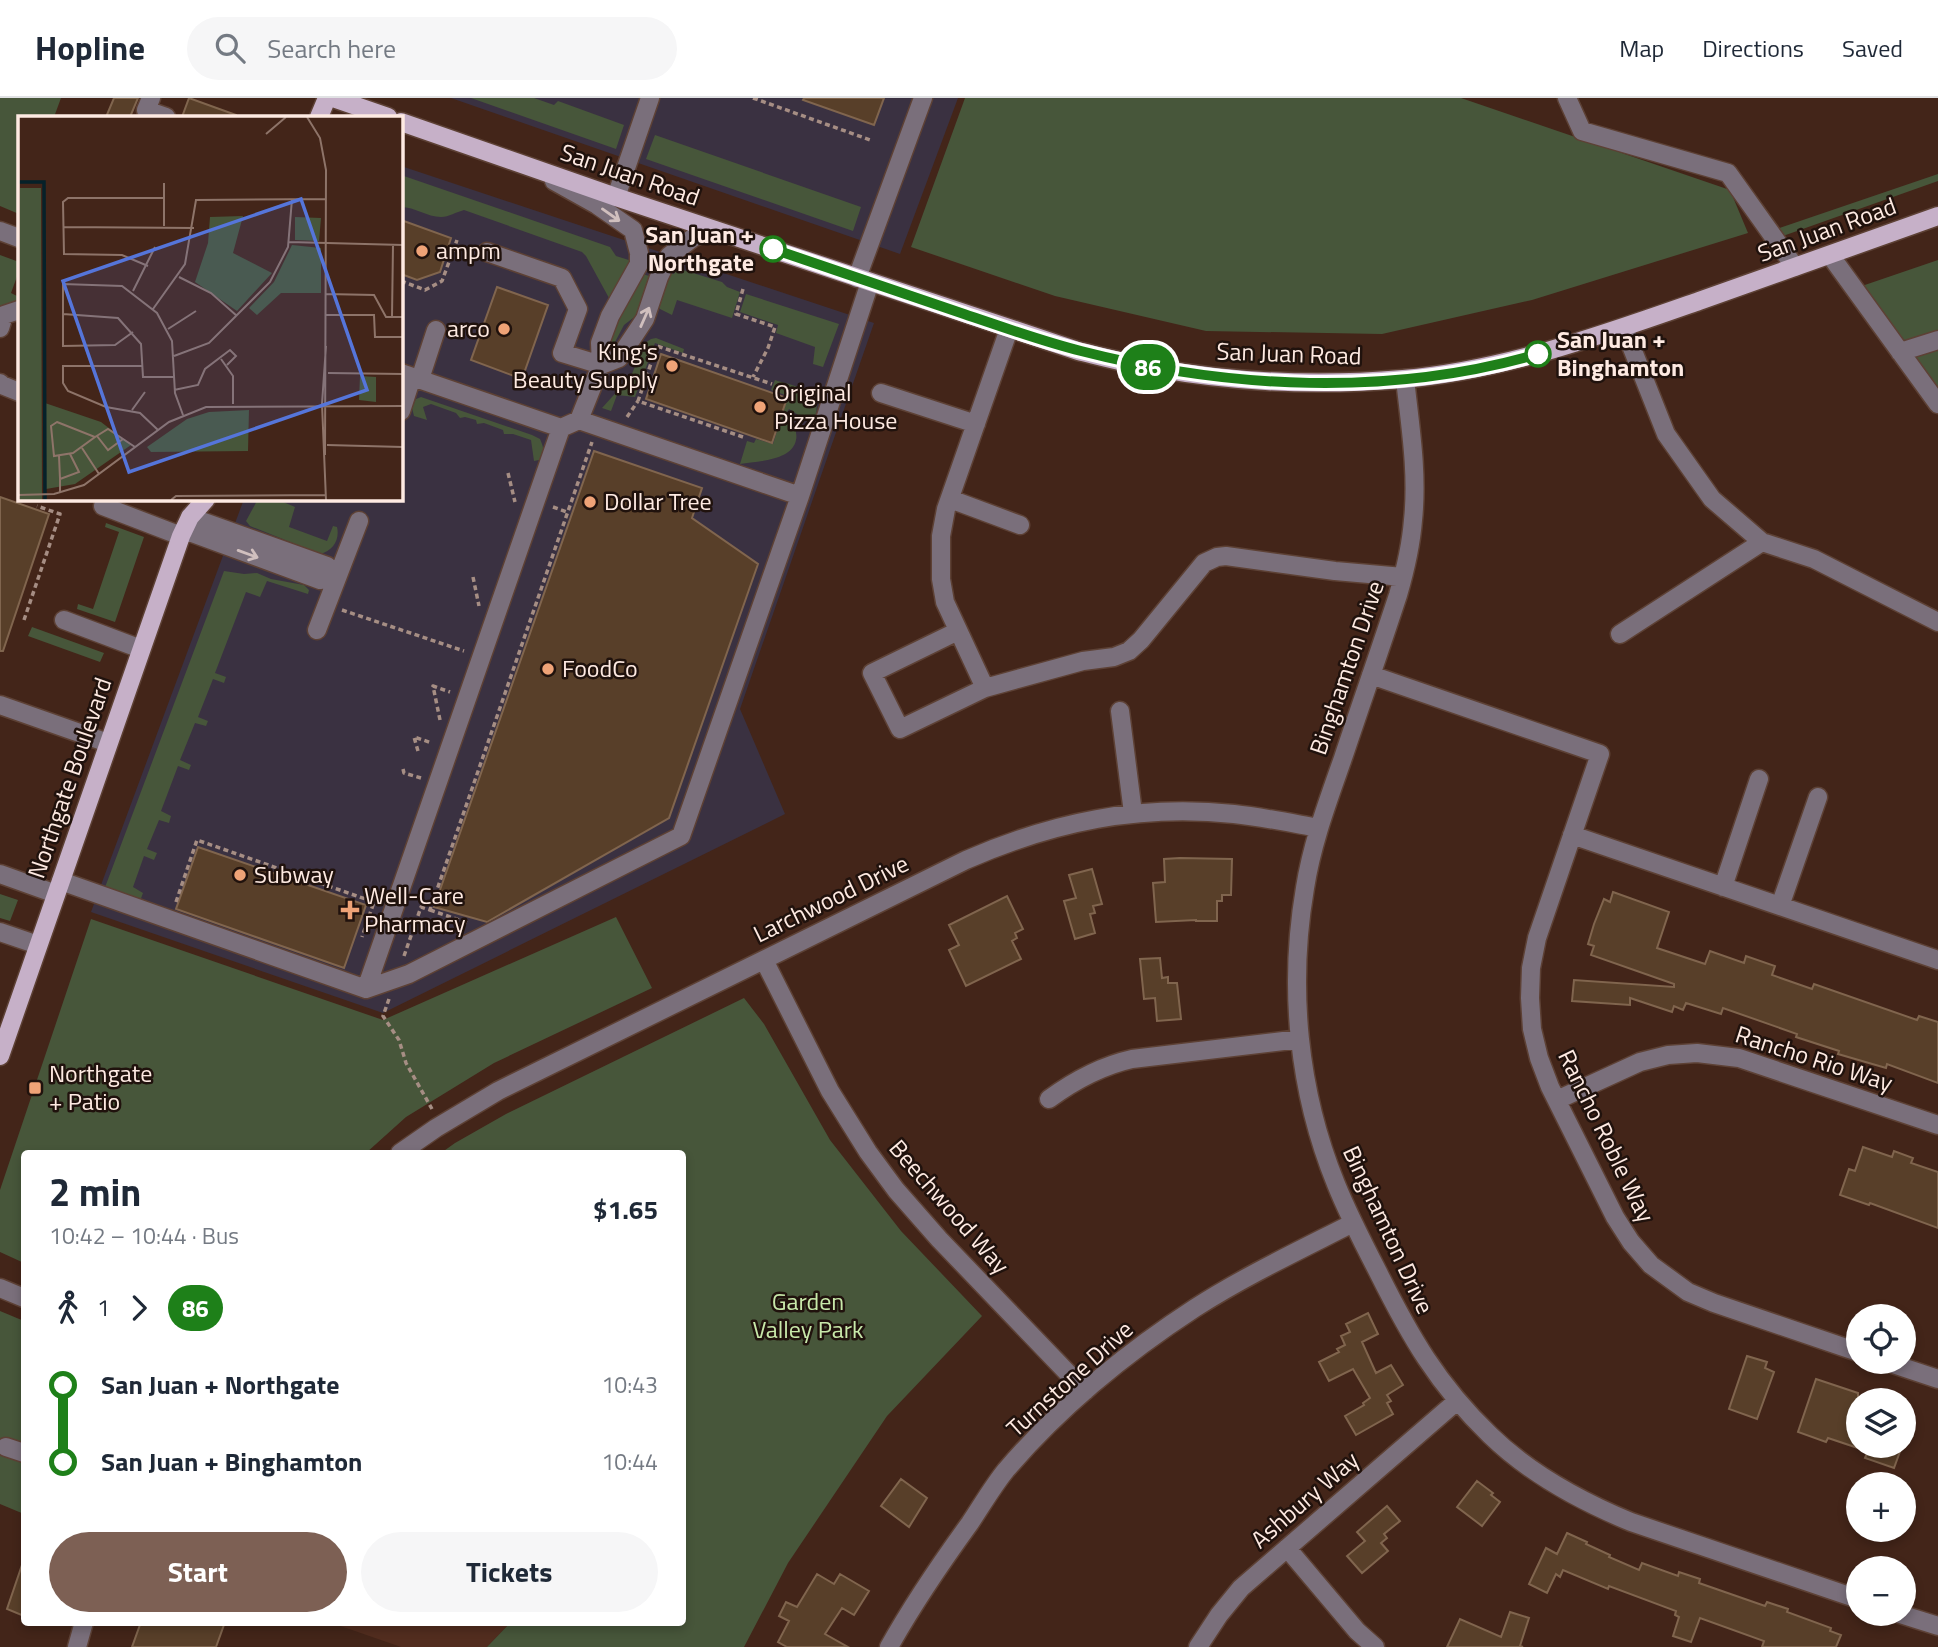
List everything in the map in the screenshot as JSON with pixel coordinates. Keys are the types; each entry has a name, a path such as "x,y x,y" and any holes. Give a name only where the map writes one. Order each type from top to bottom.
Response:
{"main road":[{"path":"319,116 327,98"},
{"path":"333,98 385,116"},
{"name":"San Juan Road","path":"402,122 714,230 1090,354 1153,368 1214,377 1291,383 1405,379 1521,359 1624,328 1938,216"},
{"name":"Northgate Boulevard","path":"0,1056 186,520 205,500"}],"street":[{"path":"151,98 146,110 163,116"},
{"path":"616,197 650,98"},
{"path":"0,874 58,887 366,989 409,974 681,836 800,496 864,280 923,98"},
{"path":"1567,98 1582,131 1728,173 1796,267"},
{"path":"531,167 597,205 633,230 639,253 639,264 610,316 600,343 601,365 579,420"},
{"path":"487,252 562,278 578,309 562,353 601,365 619,358 634,338 645,320 669,256 694,237 714,230"},
{"path":"0,231 18,238"},
{"path":"1830,255 1938,404"},
{"path":"0,328 4,315 18,310"},
{"path":"1624,328 1666,435 1712,499 1762,542 1814,559 1938,622"},
{"path":"985,688 945,602 941,579 941,536 950,499 1009,329"},
{"path":"402,408 411,376 436,330"},
{"path":"1900,352 1938,340"},
{"path":"411,376 561,428 579,420 800,496"},
{"name":"Binghamton Drive","path":"1405,379 1414,462 1414,500 1412,532 1404,577 1319,828 1305,886 1298,943 1297,999 1300,1039 1308,1094 1323,1149 1353,1223 1404,1325 1457,1401 1492,1437 1526,1465 1564,1490 1604,1511 1846,1595"},
{"path":"0,383 18,392"},
{"path":"881,393 976,425"},
{"path":"366,989 561,428"},
{"path":"950,499 1020,525"},
{"path":"103,506 186,520 327,566 338,575"},
{"path":"317,630 359,521"},
{"path":"1620,634 1762,542"},
{"path":"958,631 872,673 900,729 985,688 1129,651 1204,564 1217,557 1404,577"},
{"path":"64,621 141,649"},
{"name":"Rancho Roble Way","path":"1371,675 1600,754 1537,938 1531,968 1530,998 1532,1029 1539,1059 1615,1217 1631,1242 1651,1265 1688,1292 1846,1348"},
{"path":"0,705 108,743"},
{"path":"1120,711 1133,813"},
{"path":"1723,887 1759,779"},
{"path":"1780,906 1818,797"},
{"name":"Larchwood Drive","path":"404,1150 498,1091 1002,844 1083,820 1133,813 1184,811 1235,814 1319,828"},
{"path":"1572,835 1938,960"},
{"path":"0,932 38,946"},
{"name":"Beechwood Way","path":"764,960 830,1091 889,1181 939,1239 1085,1391"},
{"path":"1049,1099 1071,1083 1124,1061 1300,1039"},
{"name":"Rancho Rio Way","path":"1557,1100 1640,1062 1668,1055 1697,1053 1739,1059 1938,1125"},
{"name":"Turnstone Drive","path":"889,1647 941,1563 1005,1471 1085,1391 1195,1308 1250,1276 1353,1223"},
{"path":"0,1288 21,1297"},
{"path":"1916,1372 1938,1379"},
{"name":"Ashbury Way","path":"1198,1647 1241,1588 1457,1401"},
{"path":"6,1447 21,1452"},
{"path":"1287,1548 1357,1631 1375,1647"},
{"path":"1916,1619 1938,1626"},
{"path":"76,1647 83,1626"}],"path":[{"path":"753,98 873,141"},
{"path":"402,281 425,290 442,281 457,240"},
{"path":"743,289 736,314 775,327 753,377"},
{"path":"743,437 638,401 657,346 772,384"},
{"path":"430,910 592,441 600,444"},
{"path":"508,473 516,509"},
{"path":"24,620 60,514 37,506"},
{"path":"473,577 480,611"},
{"path":"441,726 433,686 452,693"},
{"path":"418,751 414,737 434,744"},
{"path":"174,909 197,840 374,902 361,941 367,944"},
{"path":"432,1110 406,1063 399,1040 383,1016 421,907 478,926"}],"shaded area":[{"path":"451,98 958,98 900,254"},
{"path":"402,166 874,323 740,709 785,814 383,1013 91,912 244,500 402,500"},
{"path":"341,1626 507,1626 487,1647 401,1647"}],"green space":[{"path":"0,98 61,98 54,116 18,116 18,214 0,206"},
{"path":"471,98 534,98 554,105 558,101 624,125 616,149"},
{"path":"965,98 1461,98 1730,190 1748,233 1532,300 1382,334 1206,331 1055,296 911,247"},
{"path":"655,135 861,207 853,231 646,159"},
{"path":"1938,174 1938,181 1777,238 1771,231"},
{"path":"402,175 610,247 616,256 632,261 623,281 609,298 582,252 464,210 441,217 402,207"},
{"path":"0,255 18,262 18,274 11,293 18,296 18,301 4,306 0,318"},
{"path":"1938,260 1938,413 1856,288"},
{"path":"680,269 722,282 740,292 732,318 677,300 672,315 660,309 658,306 669,273 674,274"},
{"path":"643,274 649,276 637,315 624,325 615,342 610,343 628,294"},
{"path":"746,294 839,324 823,367 813,364 815,347 776,333 778,325 740,312"},
{"path":"656,338 684,349 683,353 655,343 635,397 617,395 611,411 602,408 631,376 645,343"},
{"path":"775,380 802,388 814,397 816,413 812,424 789,409 782,419 795,428 793,447 773,459 740,464 747,441 754,443 756,439 773,444 788,396 771,390"},
{"path":"421,397 532,435 540,439 542,455 539,460 534,461 531,440 504,434 503,430 484,423 477,424 476,420 460,418 456,413 431,404 423,407 427,420 414,416 412,408 416,399"},
{"path":"257,500 281,500 295,507 289,527 327,541 333,526 337,527 337,536 329,550 320,554 250,526 246,521"},
{"path":"106,523 144,537 115,622 77,609 78,604 93,609 119,532 105,527"},
{"path":"224,571 257,573 271,579 304,585 309,590 308,594 267,581 260,597 246,592 215,673 226,677 224,683 213,679 198,717 208,721 206,726 195,723 180,760 191,765 189,770 178,766 161,811 171,816 169,823 159,820 147,849 157,853 154,860 144,856 133,887 143,893 140,901 104,890"},
{"path":"32,627 104,653 100,662 28,636"},
{"path":"0,894 18,900 10,921 0,918"},
{"path":"616,917 652,988 494,1063 406,1117 369,1150 21,1150 21,1262 0,1252 0,1190 91,919 383,1020"},
{"name":"Garden Valley Park","path":"744,998 764,1024 830,1140 901,1231 982,1316 887,1416 788,1563 744,1647 487,1647 507,1626 686,1626 686,1150 445,1150 506,1114"},
{"path":"0,1311 21,1320 21,1513 0,1504"}],"building":[{"path":"114,98 138,98 130,116 106,116"},
{"path":"189,98 236,115 236,116 182,116"},
{"path":"884,98 874,125 803,100"},
{"path":"402,220 451,238 440,272 417,280 402,274"},
{"path":"497,287 548,305 522,379 471,360"},
{"path":"661,354 787,398 772,443 646,399"},
{"path":"594,451 702,488 692,518 758,564 669,818 487,922 434,907"},
{"path":"0,497 49,514 3,651 0,651"},
{"path":"198,847 366,905 344,968 176,909"},
{"path":"1164,859 1232,859 1231,895 1222,895 1222,901 1217,901 1217,921 1156,922 1153,883 1165,882"},
{"path":"1092,869 1102,904 1093,906 1095,913 1090,914 1095,933 1075,939 1064,901 1076,898 1069,875"},
{"path":"1613,892 1669,912 1657,948 1705,964 1710,951 1744,963 1746,956 1775,966 1772,975 1812,989 1814,984 1917,1020 1919,1016 1938,1022 1938,1083 1887,1064 1886,1068 1838,1054 1839,1051 1796,1037 1797,1034 1723,1008 1721,1014 1686,1003 1683,1010 1674,1006 1672,1012 1630,998 1630,1005 1572,1001 1574,980 1674,987 1674,984 1591,955 1594,946 1588,944 1594,924 1604,899 1610,902"},
{"path":"1007,896 1023,929 1015,933 1017,938 1012,941 1021,959 966,986 949,950 959,945 949,925"},
{"path":"1160,958 1162,978 1168,977 1168,983 1177,983 1181,1019 1157,1021 1155,998 1144,999 1140,959"},
{"path":"1863,1147 1892,1157 1894,1151 1913,1158 1911,1163 1938,1172 1938,1228 1840,1195 1849,1169 1855,1171"},
{"path":"1368,1313 1378,1334 1362,1342 1376,1373 1391,1365 1403,1385 1387,1395 1391,1401 1387,1403 1393,1414 1356,1435 1345,1416 1364,1405 1370,1398 1353,1369 1329,1381 1319,1362 1339,1352 1337,1349 1345,1345 1341,1336 1350,1332 1346,1324"},
{"path":"1747,1356 1767,1362 1765,1368 1774,1372 1757,1419 1729,1409"},
{"path":"1816,1379 1846,1389 1846,1444 1828,1438 1826,1442 1798,1432"},
{"path":"1865,1458 1898,1458 1894,1468"},
{"path":"901,1479 927,1498 909,1527 881,1506"},
{"path":"1477,1481 1500,1502 1482,1526 1457,1507"},
{"path":"1387,1506 1400,1521 1384,1534 1387,1538 1381,1543 1388,1551 1362,1573 1347,1556 1365,1541 1357,1532"},
{"path":"1567,1533 1610,1555 1609,1557 1639,1570 1642,1563 1678,1576 1679,1572 1700,1579 1699,1583 1765,1606 1767,1602 1788,1609 1787,1612 1831,1628 1830,1631 1841,1635 1836,1647 1762,1647 1764,1641 1700,1618 1691,1642 1673,1636 1679,1617 1675,1615 1676,1611 1609,1586 1608,1589 1563,1570 1560,1577 1556,1574 1547,1593 1529,1584 1546,1548 1557,1554"},
{"path":"21,1568 21,1615 7,1609"},
{"path":"817,1574 834,1584 840,1574 869,1591 854,1615 842,1608 825,1634 848,1647 787,1647 778,1642 789,1621 779,1616 786,1602 797,1607"},
{"path":"1510,1612 1529,1618 1520,1646 1523,1647 1447,1647 1460,1619 1501,1637"},
{"path":"140,1626 224,1626 216,1647 132,1647"}],"bus line":[{"name":"86","path":"773,249 1078,351 1153,368 1214,377 1291,383 1405,379 1460,371 1538,354"}],"place":[{"name":"San Juan + Northgate","path":"773,249"},
{"name":"ampm","path":"422,251"},
{"name":"arco","path":"504,329"},
{"name":"San Juan + Binghamton","path":"1538,354"},
{"name":"King's Beauty Supply","path":"672,366"},
{"name":"Original Pizza House","path":"760,407"},
{"name":"Dollar Tree","path":"590,502"},
{"name":"FoodCo","path":"548,669"},
{"name":"Subway","path":"240,875"},
{"name":"Well-Care Pharmacy","path":"350,910"},
{"name":"Northgate + Patio","path":"35,1088"}]}
